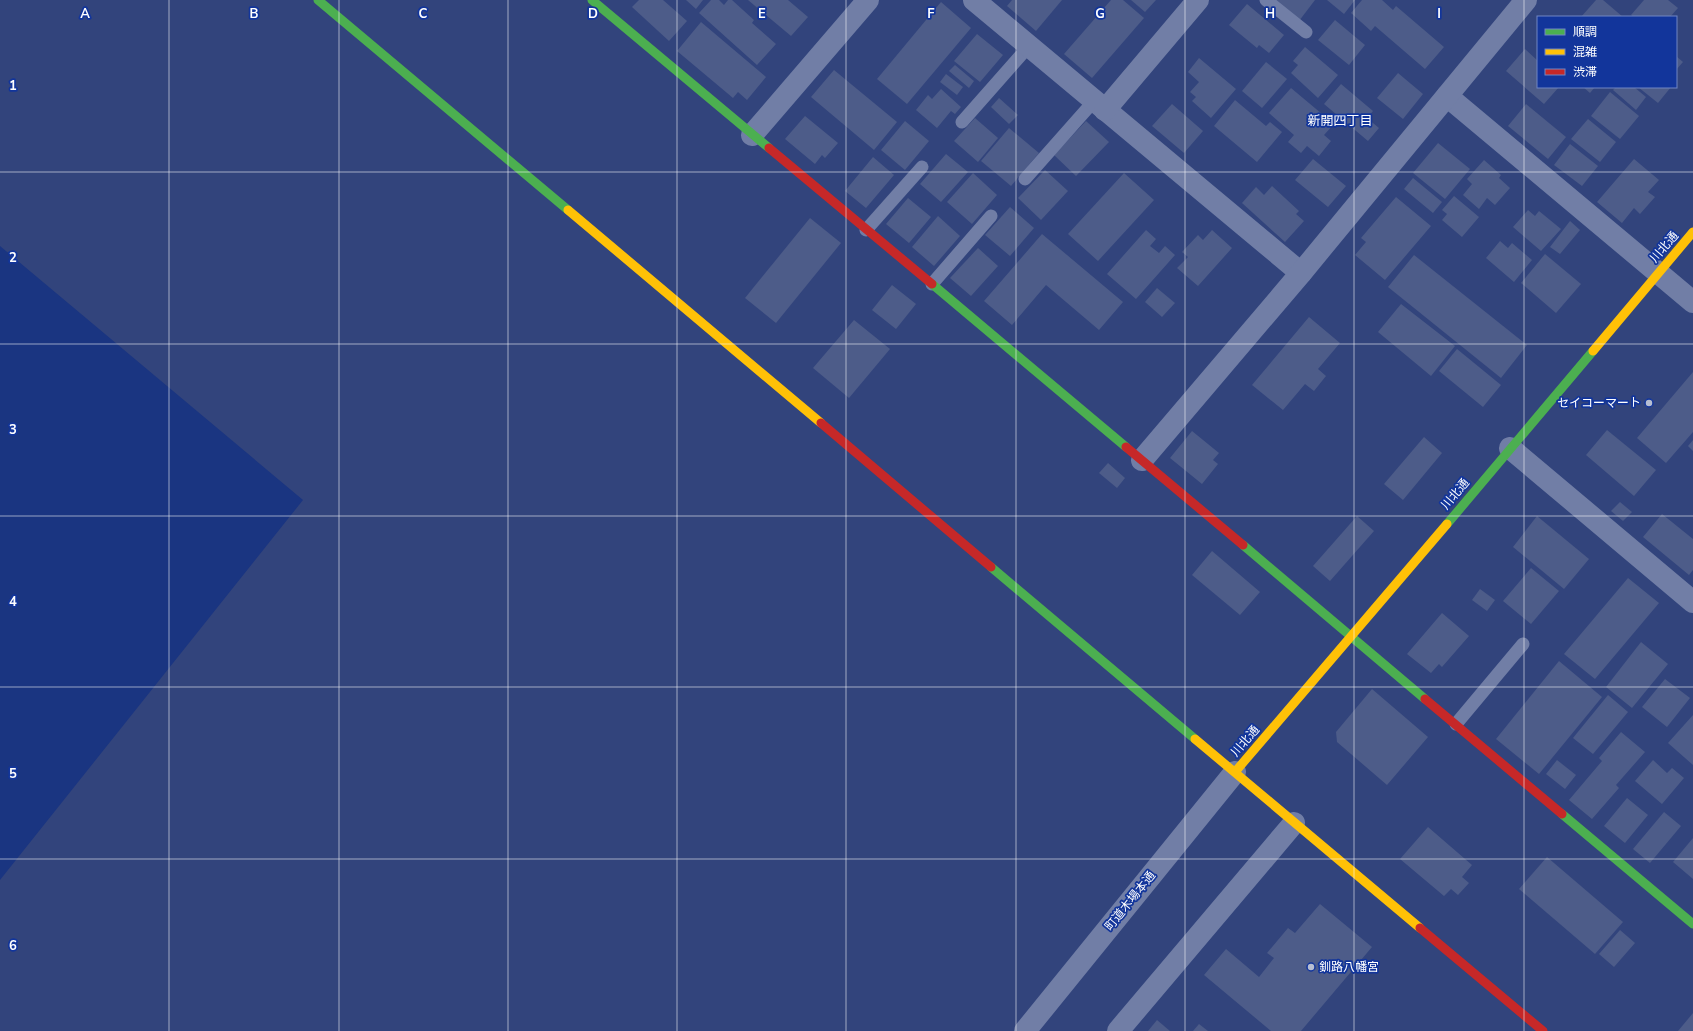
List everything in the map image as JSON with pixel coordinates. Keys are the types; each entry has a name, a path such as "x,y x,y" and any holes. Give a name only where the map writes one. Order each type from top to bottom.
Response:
{"street":[{"path":"318,0 1543,1031"},
{"path":"592,0 1352,636 1693,924"},
{"path":"752,135 868,0"},
{"path":"974,0 1301,273"},
{"path":"1099,105 1198,0"},
{"path":"1142,460 1301,273 1526,0"},
{"path":"1447,96 1693,302"},
{"name":"川北通","path":"1234,772 1352,636 1693,232"},
{"path":"1510,448 1693,602"},
{"name":"町道木場本通","path":"1025,1031 1234,772"},
{"path":"1118,1031 1294,823"}],"lane":[{"path":"1266,0 1306,32"},
{"path":"962,122 1029,46"},
{"path":"1025,179 1099,105"},
{"path":"866,230 922,167"},
{"path":"932,284 991,216"},
{"path":"1456,724 1523,644"}],"water":[{"path":"0,246 303,500 0,880"}],"building":[{"path":"639,0 663,0 687,21 669,41 632,7"},
{"path":"686,0 703,0 696,9"},
{"path":"711,0 719,0 724,5 728,0 732,0 754,20 752,23 776,44 757,65 699,13"},
{"path":"748,0 788,0 808,17 791,36"},
{"path":"1012,0 1062,0 1036,31 1007,6"},
{"path":"1111,0 1123,0 1144,18 1092,78 1064,54"},
{"path":"1131,0 1156,0 1145,12"},
{"path":"1273,0 1315,0 1299,21"},
{"path":"1327,0 1355,0 1344,14"},
{"path":"1362,0 1382,0 1393,10 1396,6 1444,47 1425,69 1375,26 1371,31 1351,13"},
{"path":"1596,0 1603,0 1622,16 1582,16"},
{"path":"1644,0 1668,0 1678,8 1671,16 1631,15"},
{"path":"941,2 971,28 907,104 877,79"},
{"path":"1247,4 1284,35 1269,53 1259,45 1257,48 1229,25"},
{"path":"1335,20 1365,45 1349,65 1318,40"},
{"path":"701,22 766,77 747,100 738,92 733,98 677,51"},
{"path":"977,34 1003,55 980,82 954,61"},
{"path":"1305,47 1338,75 1318,98 1291,73 1298,65 1293,61"},
{"path":"1525,49 1537,60 1537,88 1558,88 1544,104 1506,71"},
{"path":"1677,57 1683,62 1677,69"},
{"path":"1199,58 1236,89 1211,118 1192,101 1196,97 1190,92 1199,82 1188,72"},
{"path":"1266,62 1287,79 1262,108 1242,91"},
{"path":"955,65 974,81 969,88 949,71"},
{"path":"834,70 897,122 874,150 811,97"},
{"path":"1398,73 1423,94 1403,119 1377,98"},
{"path":"946,74 963,87 957,95 940,82"},
{"path":"1341,84 1373,111 1367,118 1379,128 1368,141 1324,104"},
{"path":"1291,88 1334,124 1324,135 1331,141 1319,156 1307,146 1301,153 1288,142 1294,135 1269,113"},
{"path":"1584,88 1594,88 1590,93"},
{"path":"1615,88 1635,88 1646,97 1636,110 1613,90"},
{"path":"1639,88 1670,88 1658,103"},
{"path":"941,89 961,107 955,114 951,111 937,128 916,110 928,95 932,99"},
{"path":"1610,92 1639,116 1620,139 1591,116"},
{"path":"999,98 1018,115 1009,124 991,107"},
{"path":"1235,100 1266,126 1270,122 1282,132 1257,162 1214,126"},
{"path":"1172,104 1203,131 1184,153 1152,126"},
{"path":"1526,104 1566,137 1548,159 1508,126"},
{"path":"805,116 838,143 825,158 822,155 815,164 785,139"},
{"path":"975,118 998,138 978,162 954,141"},
{"path":"1588,119 1616,142 1600,162 1571,139"},
{"path":"905,121 929,141 905,170 881,150"},
{"path":"1086,121 1109,142 1076,176 1054,155"},
{"path":"1009,128 1039,153 1011,186 981,161"},
{"path":"1438,143 1470,169 1445,199 1413,173"},
{"path":"1570,144 1598,166 1582,186 1554,165"},
{"path":"946,154 968,172 941,202 920,184"},
{"path":"873,157 894,175 866,208 845,191"},
{"path":"1313,159 1346,186 1328,207 1295,180"},
{"path":"1634,159 1659,180 1648,192 1655,197 1640,214 1634,208 1622,223 1597,202"},
{"path":"1484,160 1501,175 1499,178 1510,188 1495,205 1487,198 1479,209 1463,195 1472,184 1467,179"},
{"path":"1045,170 1068,191 1041,220 1018,198"},
{"path":"973,173 997,195 972,224 947,202"},
{"path":"1124,173 1154,200 1098,261 1068,234"},
{"path":"1413,178 1442,202 1433,213 1404,189"},
{"path":"1272,186 1299,211 1296,214 1304,221 1285,242 1242,203 1256,187 1264,195"},
{"path":"1454,196 1479,217 1462,237 1442,220 1447,214 1442,210"},
{"path":"1396,197 1431,226 1385,280 1355,255 1366,242 1361,238"},
{"path":"908,198 931,217 909,243 886,224"},
{"path":"1010,207 1034,228 1010,256 985,235"},
{"path":"1528,210 1535,216 1539,211 1561,229 1541,251 1513,227"},
{"path":"938,216 960,236 934,266 912,247"},
{"path":"810,218 841,243 776,323 745,298"},
{"path":"1570,221 1580,230 1560,254 1550,247"},
{"path":"1146,230 1156,239 1150,246 1159,253 1165,246 1175,255 1136,299 1107,274"},
{"path":"1212,230 1232,248 1198,286 1177,268 1188,257 1182,252 1198,235 1203,240"},
{"path":"1042,234 1123,302 1099,330 1046,285 1012,325 984,301"},
{"path":"1500,241 1508,248 1512,243 1532,260 1514,282 1486,258"},
{"path":"978,248 998,266 971,296 950,278"},
{"path":"1545,254 1581,284 1556,313 1521,283"},
{"path":"1414,255 1527,345 1501,378 1388,287"},
{"path":"892,285 916,304 896,329 872,310"},
{"path":"1157,288 1175,303 1162,317 1145,302"},
{"path":"1401,304 1455,346 1431,376 1378,332"},
{"path":"1309,317 1340,343 1318,369 1326,376 1314,391 1305,384 1283,410 1252,385"},
{"path":"854,320 890,349 849,398 813,368"},
{"path":"1457,349 1501,385 1483,407 1439,371"},
{"path":"1693,372 1693,432 1666,463 1637,438"},
{"path":"1607,430 1656,470 1634,496 1586,455"},
{"path":"1192,431 1219,453 1213,460 1218,464 1202,484 1170,458"},
{"path":"1424,437 1442,453 1403,500 1384,484"},
{"path":"1693,440 1693,451 1688,446"},
{"path":"1108,463 1125,478 1117,488 1099,473"},
{"path":"1620,502 1632,512 1623,521 1611,511"},
{"path":"1662,514 1693,539 1693,570 1689,575 1643,537"},
{"path":"1357,516 1374,531 1330,581 1313,566"},
{"path":"1537,516 1589,559 1564,589 1513,547"},
{"path":"1212,551 1260,592 1240,615 1192,575"},
{"path":"1531,568 1559,591 1531,624 1503,601"},
{"path":"1628,578 1659,603 1595,679 1564,654"},
{"path":"1480,589 1495,600 1487,611 1472,600"},
{"path":"1442,613 1469,636 1442,667 1439,664 1431,673 1407,654"},
{"path":"1641,642 1668,664 1632,708 1606,687"},
{"path":"1559,661 1602,697 1539,774 1496,739"},
{"path":"1665,679 1690,698 1667,727 1642,707"},
{"path":"1372,689 1428,737 1387,785 1337,742 1336,732"},
{"path":"1608,695 1628,712 1593,754 1573,738"},
{"path":"1693,715 1693,765 1668,743"},
{"path":"1621,732 1645,752 1616,785 1619,788 1592,819 1569,800 1602,761 1599,758"},
{"path":"1557,760 1576,775 1565,789 1546,774"},
{"path":"1653,760 1667,773 1672,768 1684,778 1662,804 1635,781"},
{"path":"1627,798 1648,815 1625,843 1604,826"},
{"path":"1664,812 1681,826 1650,863 1633,849"},
{"path":"1428,827 1472,865 1462,877 1469,883 1458,895 1451,889 1444,896 1400,859"},
{"path":"1693,838 1693,879 1673,862"},
{"path":"1547,857 1623,922 1595,954 1519,889"},
{"name":"釧路八幡宮","path":"1320,904 1372,947 1301,1031 1271,1031 1204,975 1226,949 1259,977 1274,958 1267,953 1288,928 1295,933"},
{"path":"1620,930 1635,943 1614,967 1599,954"},
{"path":"1693,1013 1693,1031 1678,1031"},
{"path":"1157,1020 1170,1031 1148,1031"},
{"path":"1199,1024 1208,1031 1193,1031"}],"traffic: fast":[{"path":"318,0 568,210"},
{"path":"592,0 769,148"},
{"path":"932,284 1126,447"},
{"path":"1447,524 1593,351"},
{"path":"1243,545 1425,699"},
{"path":"991,567 1195,739"},
{"path":"1562,814 1693,924"}],"traffic: slow":[{"path":"568,210 821,423"},
{"path":"1593,351 1693,232"},
{"path":"1235,772 1447,524"},
{"path":"1195,739 1420,928"}],"traffic: jam":[{"path":"769,148 932,284"},
{"path":"821,423 991,567"},
{"path":"1126,447 1243,545"},
{"path":"1425,699 1562,814"},
{"path":"1420,928 1543,1031"}],"place":[{"name":"セイコーマート","path":"1649,403"},
{"name":"釧路八幡宮","path":"1311,967"}],"district":[{"name":"新開四丁目","path":"1340,120"}]}
